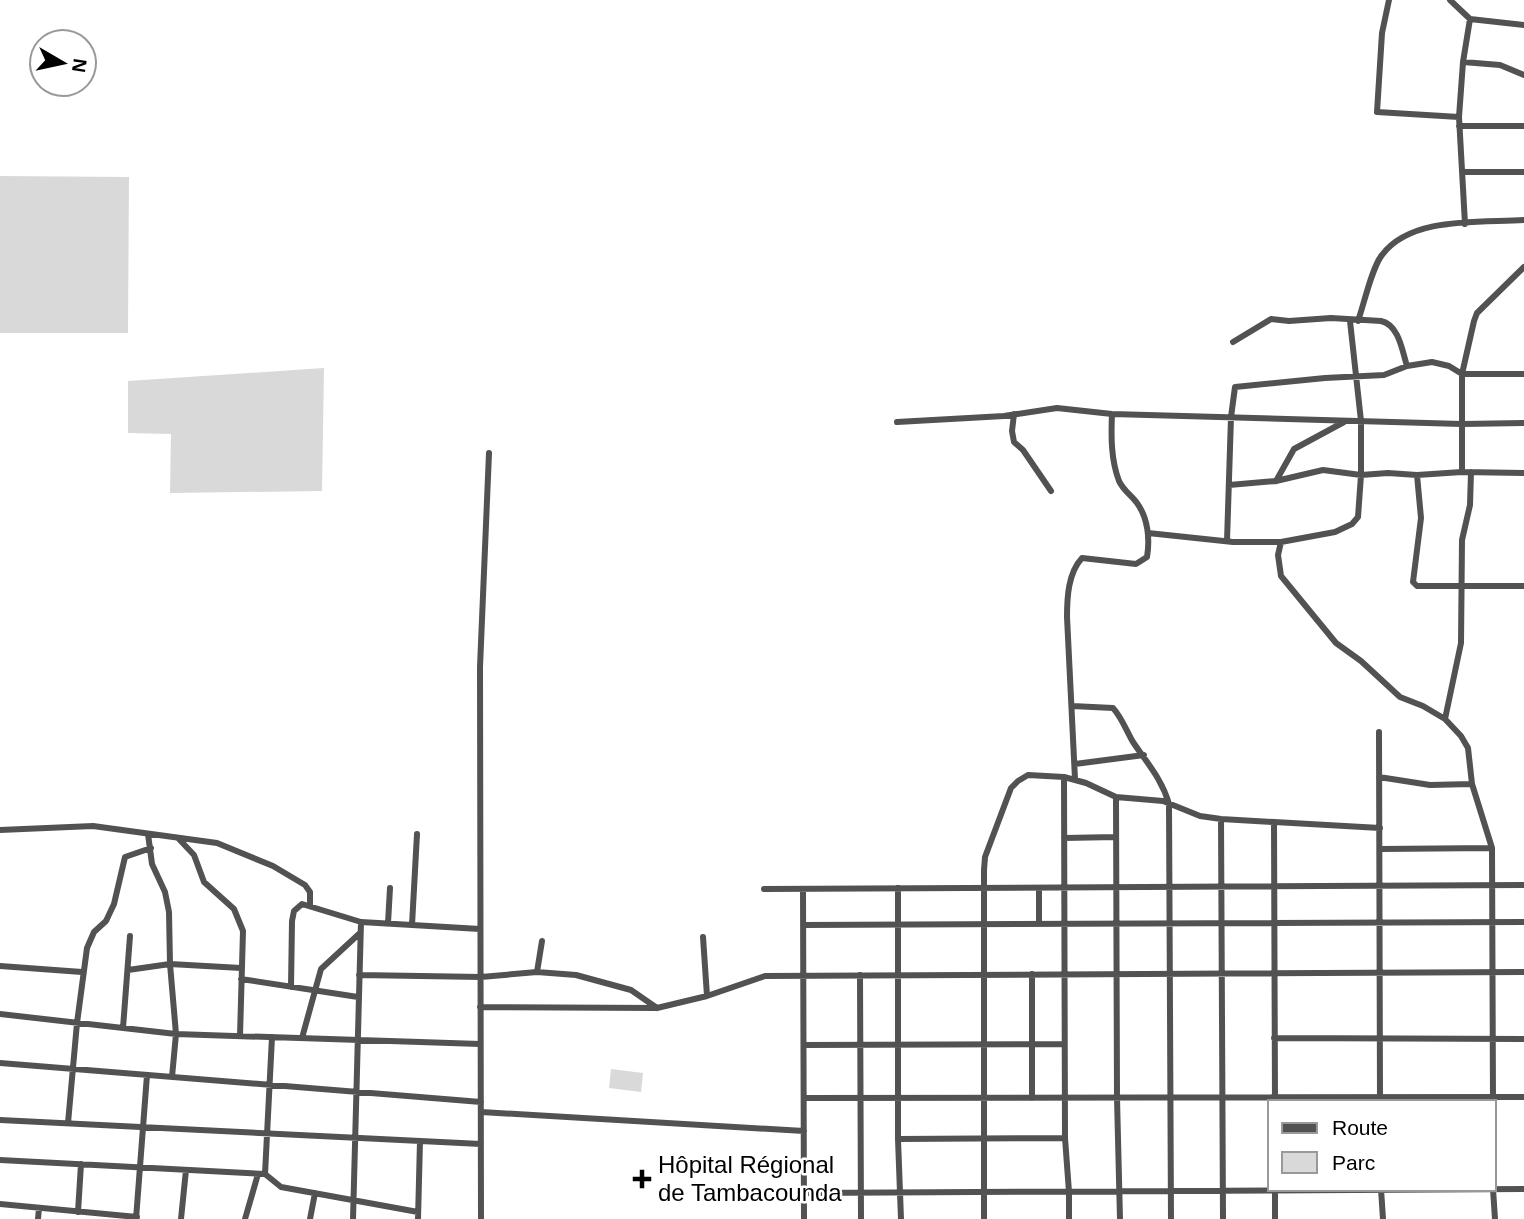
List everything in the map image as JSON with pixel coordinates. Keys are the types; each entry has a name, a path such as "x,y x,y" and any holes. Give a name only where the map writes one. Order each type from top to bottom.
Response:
{"street":[{"path":"1389,0 1382,33 1377,112 1458,117"},
{"path":"1450,0 1470,19 1524,25"},
{"path":"1465,224 1458,117 1470,19"},
{"path":"1463,62 1500,65 1524,75"},
{"path":"1459,126 1524,126"},
{"path":"1462,172 1524,172"},
{"path":"1358,321 1380,257 1389,246 1426,226 1524,220"},
{"path":"1462,472 1462,374 1477,313 1524,267"},
{"path":"1233,342 1271,319 1381,321 1394,327 1407,366"},
{"path":"1148,533 1227,541 1281,542 1335,532 1352,524 1358,517 1361,421 1350,321"},
{"path":"1227,541 1231,417 1235,387 1384,375 1407,366 1432,362 1448,366 1462,374 1524,374"},
{"path":"897,422 1014,414 1057,408 1112,414 1462,424 1524,423"},
{"path":"1014,414 1014,442 1023,450 1051,491"},
{"path":"1075,779 1067,610 1074,569 1082,558 1136,564 1147,556 1148,533 1138,504 1118,478 1111,440 1112,414"},
{"path":"1276,481 1294,449 1346,421"},
{"path":"481,1219 480,667 489,453"},
{"path":"1229,485 1276,481 1323,470 1361,475 1524,473"},
{"path":"1445,719 1461,643 1462,540 1470,505 1471,472"},
{"path":"1417,475 1421,518 1413,582 1417,586 1462,588 1524,586"},
{"path":"1281,542 1278,555 1281,576 1336,643 1361,661 1390,691 1445,719 1466,742 1472,784 1492,848 1493,1099"},
{"path":"1072,706 1113,708 1161,780 1169,804 1171,1219"},
{"path":"1379,732 1380,1099"},
{"path":"1075,764 1144,755"},
{"path":"984,1219 985,857 1012,789 1018,781 1028,775 1075,779 1116,797 1163,802 1200,816 1221,819 1380,828"},
{"path":"1064,777 1065,1138 1069,1219"},
{"path":"1379,777 1445,786 1472,784"},
{"path":"1116,797 1120,1219"},
{"path":"1221,819 1223,1219"},
{"path":"1274,822 1275,1100"},
{"path":"0,830 80,825 216,843 273,866 309,889 310,905"},
{"path":"148,834 152,864 168,901 176,1034 172,1077"},
{"path":"412,925 417,834"},
{"path":"178,837 194,855 204,882 231,904 243,931 240,1036"},
{"path":"1064,838 1116,837"},
{"path":"68,1123 82,972 89,942 94,932 104,925 114,904 125,857 151,848"},
{"path":"1380,849 1492,848"},
{"path":"764,889 1524,885"},
{"path":"388,923 390,888"},
{"path":"898,888 898,1139 901,1219"},
{"path":"1039,888 1039,924"},
{"path":"803,889 804,1219"},
{"path":"290,987 294,911 302,904 361,922 480,929"},
{"path":"353,1219 361,922"},
{"path":"803,925 1524,922"},
{"path":"302,1038 321,969 360,933"},
{"path":"123,1028 131,936"},
{"path":"702,937 707,996"},
{"path":"537,972 542,941"},
{"path":"128,970 170,964 241,968"},
{"path":"0,966 82,972"},
{"path":"359,975 481,976 537,972 576,975 631,990 657,1008"},
{"path":"480,1007 657,1008 707,996 765,976 1524,972"},
{"path":"1032,974 1032,1098"},
{"path":"860,975 861,1219"},
{"path":"241,979 358,997"},
{"path":"0,1014 176,1034 480,1044"},
{"path":"245,1219 261,1174 267,1133 272,1037"},
{"path":"1274,1038 1524,1039"},
{"path":"804,1045 1065,1044"},
{"path":"0,1063 481,1102"},
{"path":"0,1204 137,1218 147,1075"},
{"path":"804,1098 1223,1097 1275,1100 1524,1097"},
{"path":"481,1112 804,1131"},
{"path":"0,1120 481,1144"},
{"path":"898,1139 1065,1138"},
{"path":"0,1160 261,1174 281,1187 418,1216 420,1141"},
{"path":"78,1212 81,1164"},
{"path":"181,1219 186,1170"},
{"path":"1496,1189 1524,1189"},
{"path":"804,1193 1268,1190"},
{"path":"1275,1191 1275,1219"},
{"path":"1381,1191 1383,1219"},
{"path":"1493,1191 1495,1219"},
{"path":"310,1219 315,1193"},
{"path":"38,1219 39,1208"}],"green space":[{"path":"0,176 129,177 128,333 0,333"},
{"path":"324,368 322,491 170,493 171,434 128,433 128,381"},
{"path":"611,1069 643,1073 641,1092 609,1088"}],"place":[{"name":"Hôpital Régional de Tambacounda","path":"642,1179"}]}
